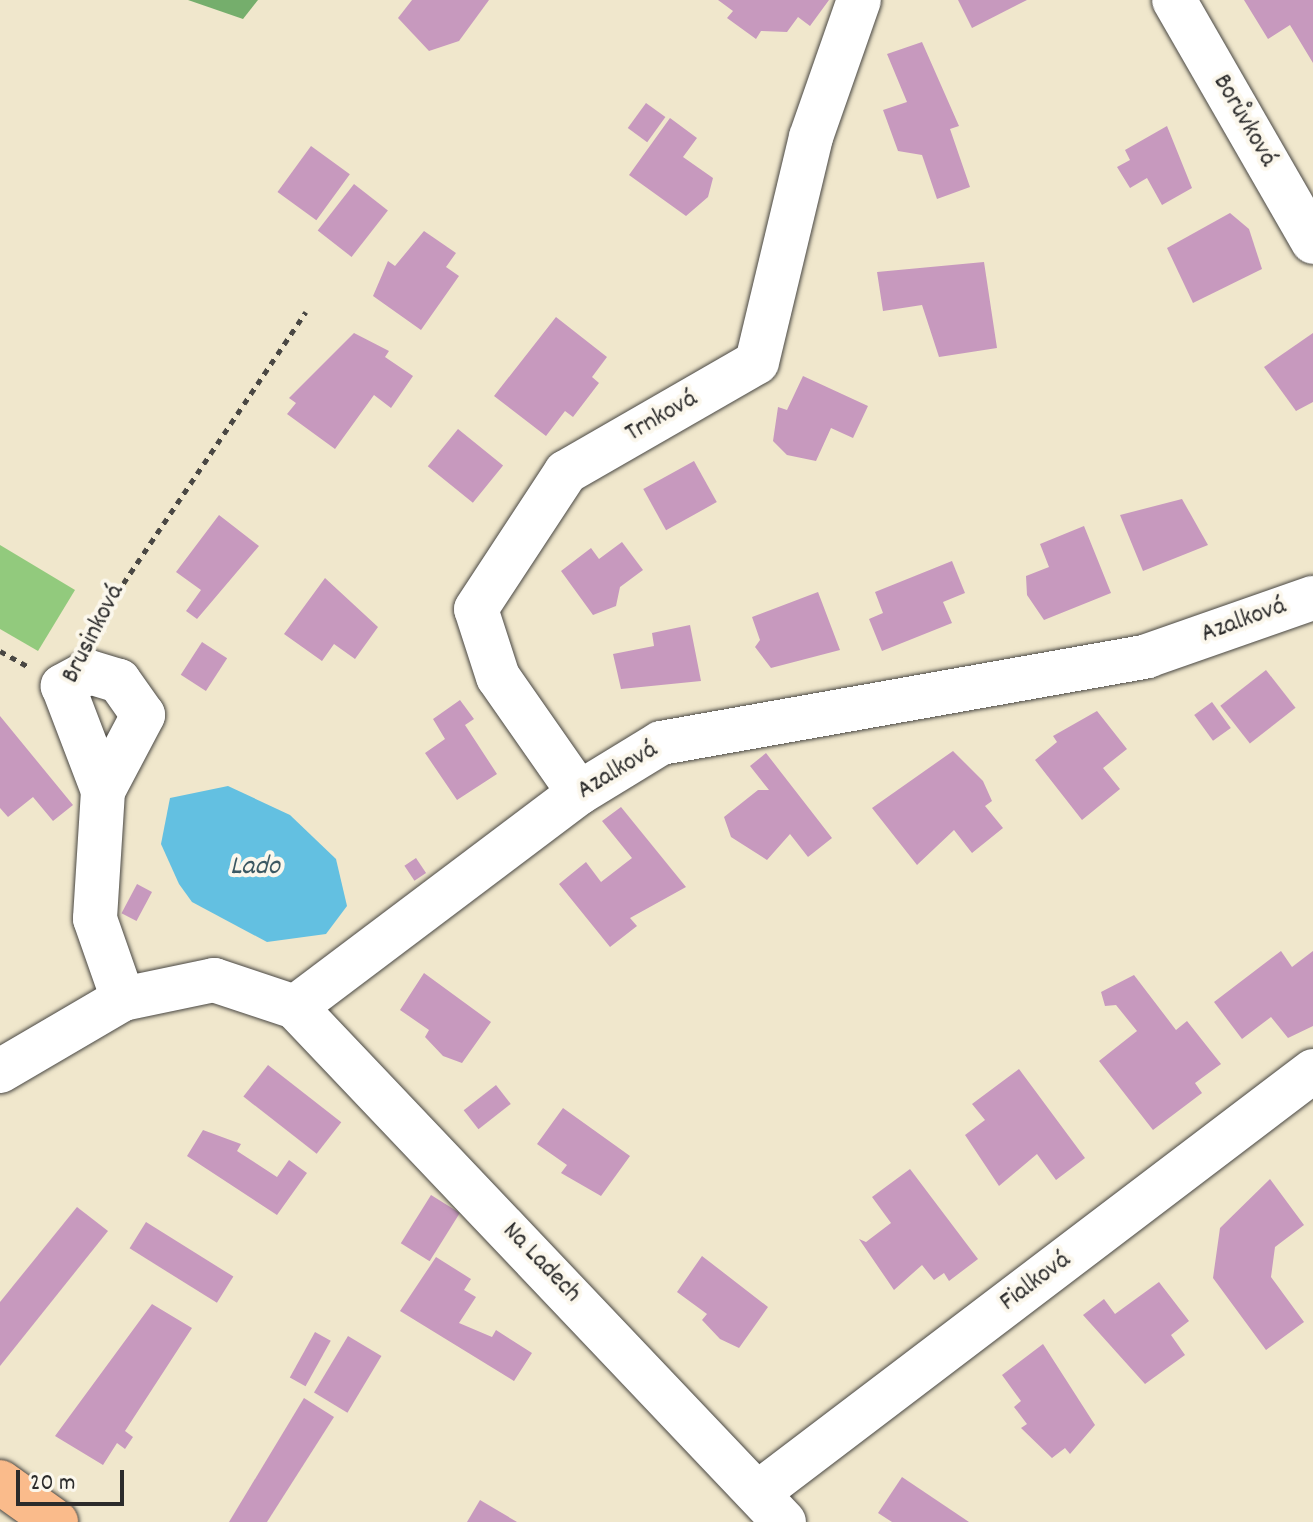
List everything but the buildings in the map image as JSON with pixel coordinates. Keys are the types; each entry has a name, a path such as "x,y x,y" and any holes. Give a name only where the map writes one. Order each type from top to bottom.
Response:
{"main road":[{"path":"0,1482 56,1522"}],"street":[{"name":"Trnková","path":"579,793 498,677 476,609 566,472 757,362 811,137 859,0"},
{"name":"Borůvková","path":"1174,0 1313,242"},
{"name":"Azalková","path":"295,1007 579,793 661,743 1147,656 1313,598"},
{"path":"63,686 89,672 119,681 143,715 103,791"},
{"name":"Brusinková","path":"63,686 103,791 95,919 123,999"},
{"path":"0,1071 123,999 214,980 295,1007"},
{"name":"Na Ladech","path":"295,1007 772,1507"},
{"name":"Fialková","path":"772,1507 1313,1071"}],"path":[{"name":"Brusinková","path":"63,686 104,604 306,312"}],"green space":[{"path":"188,0 258,0 243,19"},
{"path":"0,545 75,590 38,651 0,629"}],"water":[{"name":"Lado","path":"228,786 290,815 336,859 347,906 326,934 267,942 192,902 179,884 161,844 170,798"}]}
